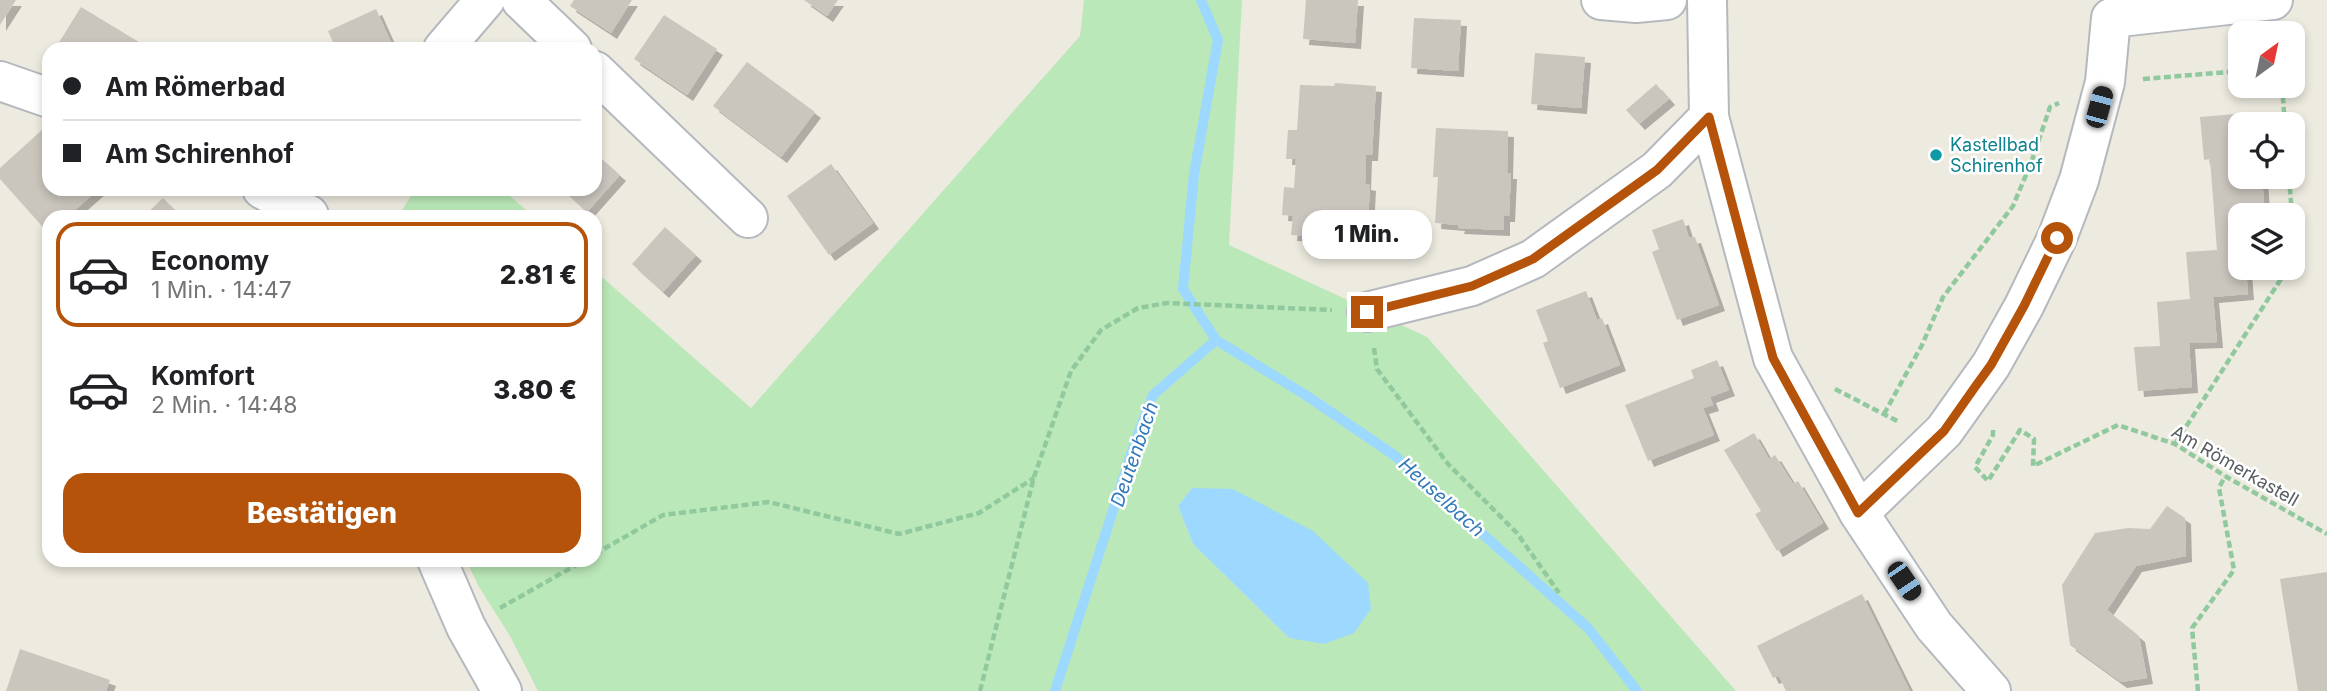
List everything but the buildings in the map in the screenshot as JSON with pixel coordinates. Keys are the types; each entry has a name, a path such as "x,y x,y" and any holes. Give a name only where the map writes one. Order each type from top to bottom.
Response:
{"street":[{"path":"449,42 485,0"},
{"path":"521,0 565,42"},
{"path":"1601,0 1636,3 1667,0"},
{"path":"1707,0 1709,117 1773,358 1858,513 1934,626 1992,691"},
{"path":"1858,513 1944,431 1991,365 2024,306 2057,238 2079,180 2105,82 2111,18 2273,0"},
{"path":"602,78 748,218"},
{"path":"0,81 42,96"},
{"path":"1367,312 1472,286 1533,259 1657,170 1709,117"},
{"path":"283,196 316,207"},
{"path":"440,567 466,627 502,691"}],"path":[{"path":"2175,444 2280,280"},
{"path":"980,691 1034,477 1071,371 1101,330 1138,308 1167,303 1367,312 1377,369 1448,464 1517,533 1559,593"},
{"path":"1884,414 1922,345"},
{"path":"1835,389 1912,430 1944,431"},
{"name":"Am Römerkastell","path":"1994,420 1993,435 1975,467 1988,481 2021,430 2034,439 2034,466 2118,425 2175,444 2327,534"},
{"path":"2198,691 2192,628 2234,570 2220,488 2225,476"},
{"path":"602,550 663,515 769,502 899,534 979,513 1034,477"},
{"path":"466,627 573,567"}],"green space":[{"path":"1084,0 1242,0 1229,245 1427,337 1736,691 538,691 510,636 469,567 602,567 602,277 751,408 1080,36","holes":["1192,488 1289,638 1193,544 1178,506"]},
{"path":"411,196 510,196 526,210 402,210"}],"water":[{"path":"1192,488 1233,489 1313,531 1368,583 1371,609 1354,633 1324,644 1289,638 1193,544 1178,506"}],"waterway":[{"name":"Deutenbach","path":"1055,691 1134,445 1153,395 1216,340 1183,289 1194,174 1218,40 1201,0"},
{"name":"Heuselbach","path":"1216,340 1304,394 1394,455 1588,628 1637,691"}],"place":[{"name":"Kastellbad Schirenhof","path":"1936,155"}],"route":[{"path":"1367,312 1472,286 1533,259 1657,170 1709,117 1773,358 1858,513 1944,431 1991,365 2057,238"}]}
